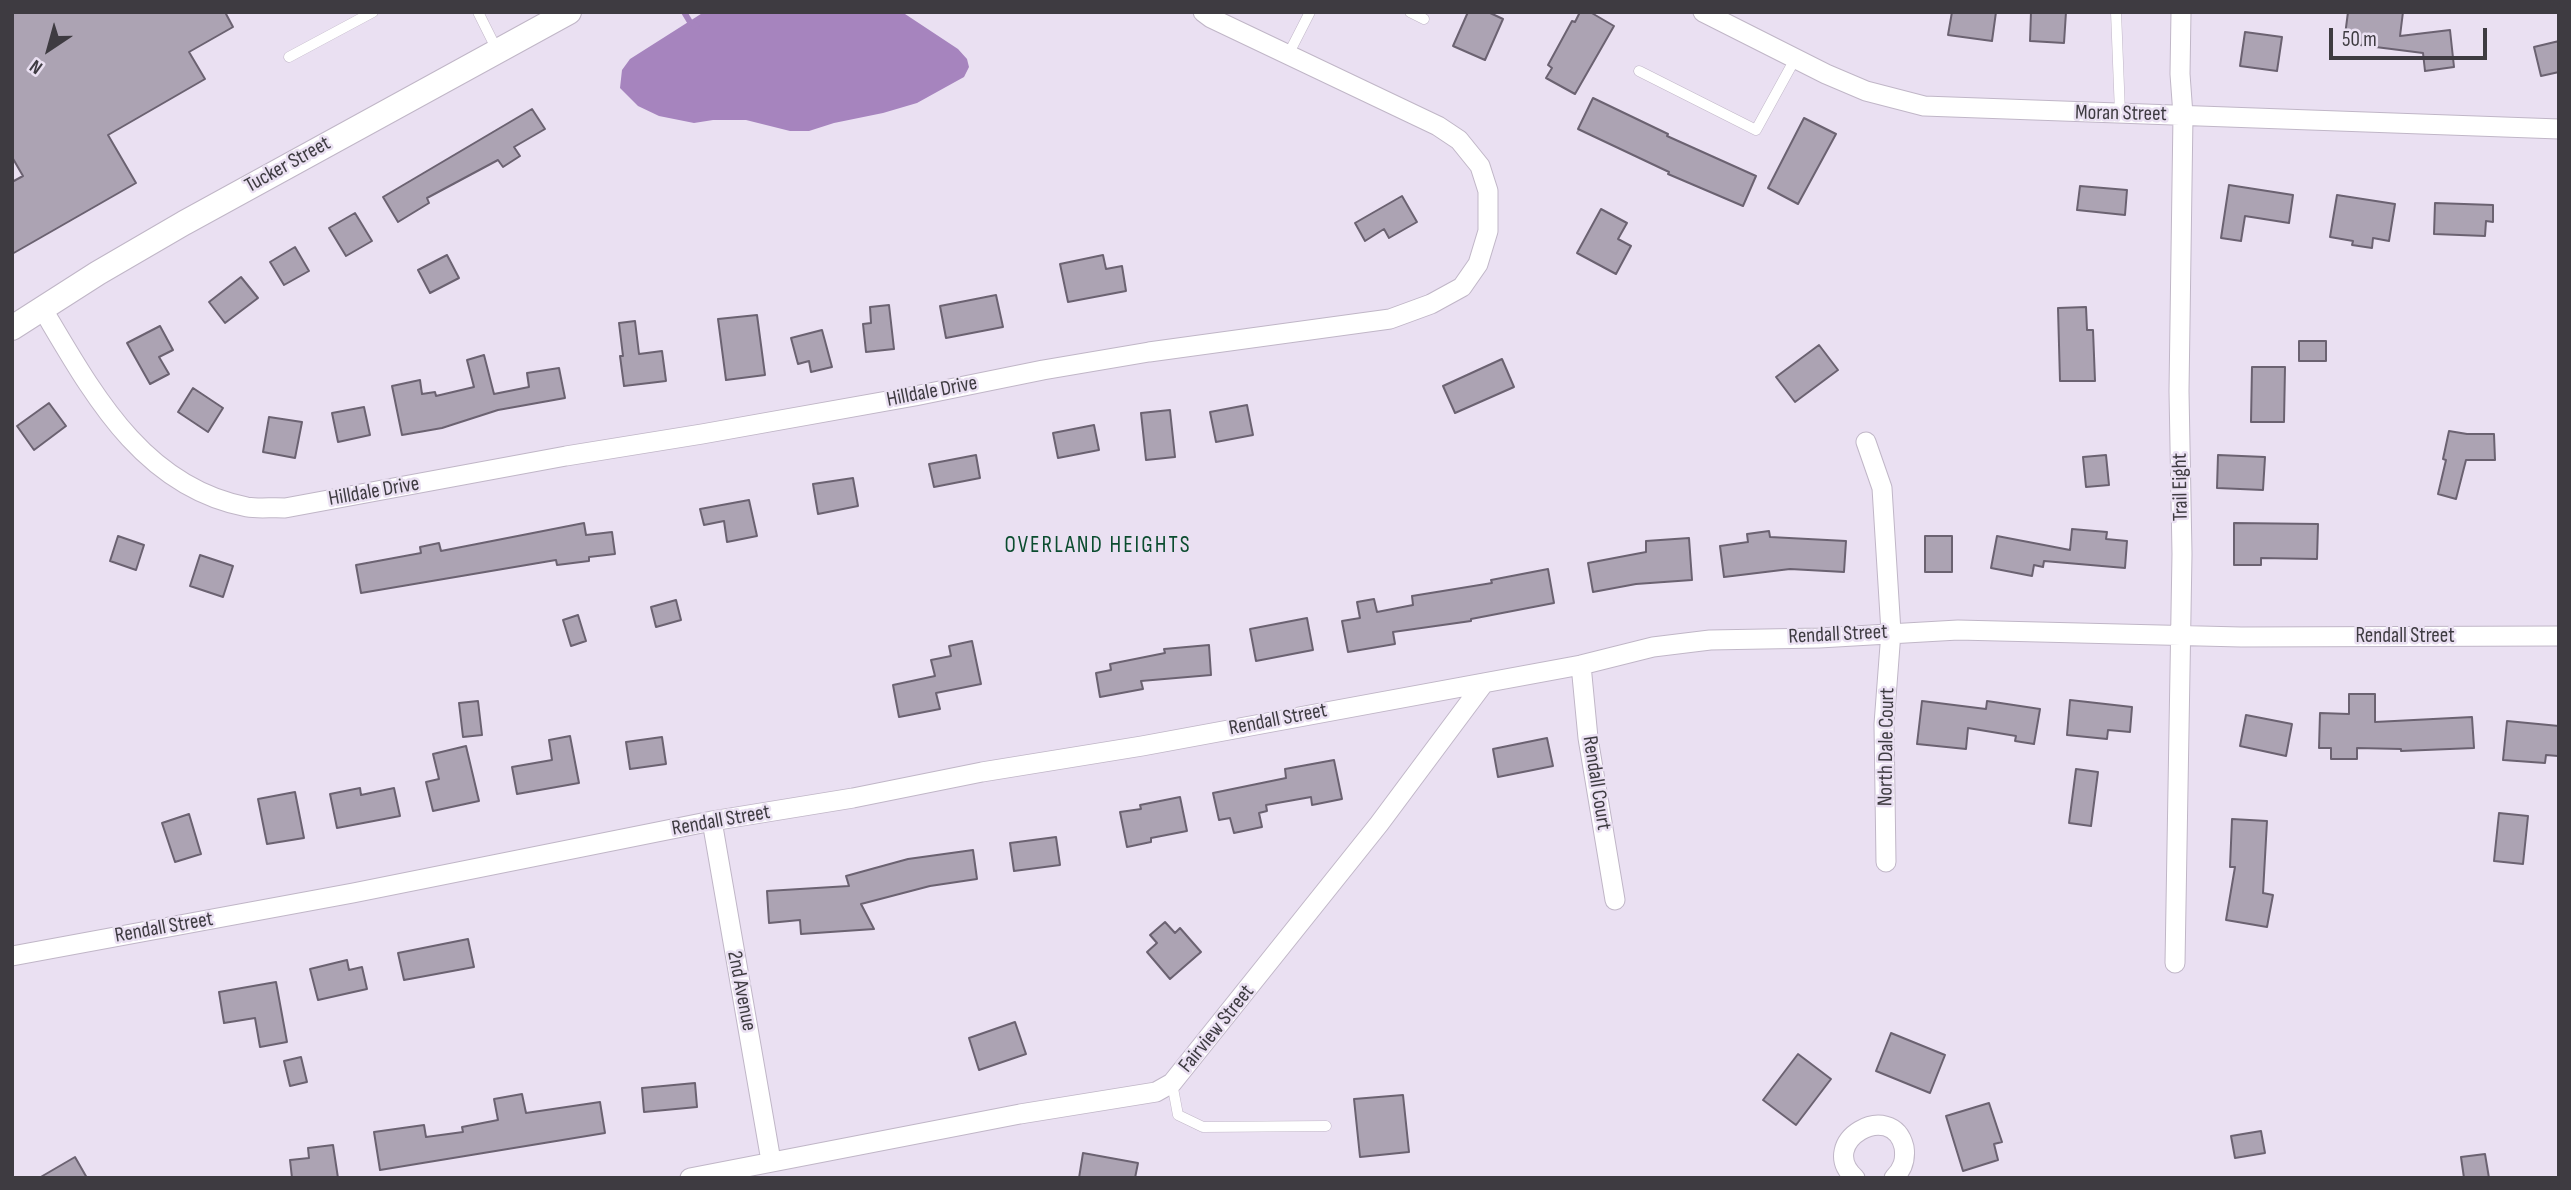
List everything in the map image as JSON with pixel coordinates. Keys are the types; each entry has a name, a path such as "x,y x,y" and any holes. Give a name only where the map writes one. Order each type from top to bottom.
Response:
{"street":[{"name":"Tucker Street","path":"12,328 184,223 569,12"},
{"name":"Hilldale Drive","path":"42,308 83,378 115,424 143,453 178,481 214,496 248,507 285,508 1149,352 1390,319 1431,304 1462,287 1478,264 1488,230 1488,191 1480,166 1459,140 1438,126 1203,12"},
{"name":"Moran Street","path":"1703,12 1795,59 1866,91 1924,106 2559,129"},
{"name":"Trail Eight","path":"2175,963 2182,554 2179,391 2183,115 2180,74 2181,12"},
{"name":"North Dale Court","path":"1866,442 1882,488 1891,632 1884,724 1886,862"},
{"name":"Rendall Street","path":"12,956 353,893 712,821 853,798 982,772 1142,746 1581,665 1653,647 1710,640 1819,638 1958,630 2179,636 2559,636"},
{"name":"Rendall Court","path":"1581,665 1588,738 1615,900"},
{"name":"Fairview Street","path":"690,1178 1020,1114 1156,1092 1172,1083 1379,824 1483,682"},
{"name":"2nd Avenue","path":"712,821 771,1161"},
{"path":"1856,1178 1846,1165 1846,1145 1857,1130 1873,1125 1889,1129 1902,1141 1905,1159 1894,1178"}],"lane":[{"path":"289,57 373,12"},
{"path":"478,12 497,51"},
{"path":"1288,55 1310,12"},
{"path":"1410,12 1424,19"},
{"path":"2116,12 2120,114"},
{"path":"1639,71 1756,131 1795,59"},
{"path":"1172,1083 1178,1115 1203,1127 1326,1126"}],"shaded area":[{"path":"704,12 902,12 958,49 967,59 969,67 964,77 917,103 809,131 790,131 746,120 694,123 659,116 638,106 620,88 622,70 630,59"}],"building":[{"path":"12,12 225,12 233,27 189,52 205,79 108,135 136,183 12,254 12,182 23,176 12,157"},
{"path":"1468,12 1488,12 1503,19 1485,60 1453,46"},
{"path":"1580,12 1590,12 1614,26 1575,94 1546,78 1552,68 1548,65 1572,21 1575,22"},
{"path":"1952,12 1996,12 1992,41 1948,35"},
{"path":"2031,12 2066,12 2064,43 2030,41"},
{"path":"2348,12 2403,12 2400,36 2450,30 2454,67 2425,71 2423,53 2344,43"},
{"path":"2245,32 2282,37 2277,71 2240,66"},
{"path":"2559,41 2559,72 2541,76 2534,47"},
{"path":"1593,98 1668,134 1667,136 1756,176 1743,206 1668,174 1669,172 1578,129"},
{"path":"532,109 545,129 514,147 520,156 503,167 498,160 427,198 429,203 398,222 383,197"},
{"path":"1804,118 1836,134 1798,204 1768,188"},
{"path":"2229,185 2293,195 2289,223 2245,216 2241,241 2221,238"},
{"path":"2080,186 2127,190 2125,215 2077,210"},
{"path":"2337,195 2395,204 2389,241 2373,238 2372,248 2352,245 2353,241 2330,237"},
{"path":"1402,196 1417,222 1389,238 1384,229 1365,241 1355,223"},
{"path":"2435,203 2493,205 2493,222 2486,221 2485,236 2434,234"},
{"path":"1601,209 1627,223 1618,239 1631,246 1616,274 1577,253"},
{"path":"355,213 372,241 346,256 329,228"},
{"path":"295,247 309,271 284,285 270,262"},
{"path":"447,255 459,278 430,293 418,270"},
{"path":"1103,255 1106,269 1122,266 1126,291 1068,302 1060,264"},
{"path":"241,277 258,298 225,323 209,302"},
{"path":"996,295 1003,327 946,338 940,306"},
{"path":"889,305 894,349 866,352 863,324 871,323 870,307"},
{"path":"2086,307 2087,330 2093,330 2095,381 2060,381 2058,308"},
{"path":"757,315 765,375 726,380 718,319"},
{"path":"635,321 639,354 662,351 666,381 624,386 619,323"},
{"path":"160,326 173,350 159,357 169,374 150,384 127,343"},
{"path":"822,330 832,367 811,372 809,361 798,364 791,338"},
{"path":"2299,341 2326,341 2326,361 2299,361"},
{"path":"1819,345 1838,370 1795,402 1776,377"},
{"path":"484,355 494,394 529,387 527,373 559,368 565,398 498,410 442,428 402,435 392,386 420,380 422,394 435,392 436,396 474,387 467,360"},
{"path":"1502,359 1514,387 1455,413 1443,386"},
{"path":"2252,367 2285,367 2284,422 2251,422"},
{"path":"193,388 223,408 208,432 178,412"},
{"path":"49,403 66,426 34,450 17,426"},
{"path":"1247,405 1253,435 1216,442 1210,412"},
{"path":"364,407 370,435 338,442 332,413"},
{"path":"1170,410 1175,457 1146,460 1141,413"},
{"path":"269,417 302,422 295,458 263,452"},
{"path":"1094,425 1099,450 1058,458 1053,433"},
{"path":"2449,431 2494,434 2495,460 2466,460 2456,499 2438,494"},
{"path":"976,455 980,478 934,487 929,464"},
{"path":"2106,455 2109,485 2086,487 2083,457"},
{"path":"2218,455 2265,457 2263,490 2217,488"},
{"path":"853,478 858,506 818,514 813,484"},
{"path":"749,500 757,536 727,542 724,521 704,525 700,509"},
{"path":"584,523 586,535 612,532 615,554 557,565 556,560 361,593 356,565 421,553 420,547 439,543 441,551"},
{"path":"2234,523 2318,524 2317,559 2261,558 2261,565 2234,565"},
{"path":"2072,529 2107,532 2106,539 2127,541 2125,568 2044,561 2043,567 2034,565 2032,576 1991,568 1997,536 2070,550"},
{"path":"1769,531 1770,537 1846,541 1844,572 1790,569 1724,577 1720,546 1748,542 1747,534"},
{"path":"118,536 144,545 136,570 110,561"},
{"path":"1925,536 1952,536 1952,572 1925,572"},
{"path":"1689,538 1692,580 1636,584 1593,592 1588,563 1646,552 1646,541"},
{"path":"200,555 233,566 223,597 190,586"},
{"path":"1548,569 1554,603 1471,621 1393,632 1395,644 1348,652 1342,621 1360,618 1357,602 1374,599 1377,612 1413,605 1412,596 1492,583 1491,580"},
{"path":"676,600 681,620 656,627 651,607"},
{"path":"578,615 586,641 571,646 563,620"},
{"path":"1307,618 1313,650 1256,661 1250,629"},
{"path":"972,641 981,684 936,693 940,709 899,717 893,685 935,676 931,660 951,656 949,646"},
{"path":"1209,645 1211,675 1141,681 1143,689 1100,697 1096,673 1111,670 1110,664 1165,653 1164,649"},
{"path":"2349,694 2375,694 2375,722 2472,717 2474,748 2401,751 2357,748 2357,759 2331,759 2331,748 2319,748 2320,713 2349,714"},
{"path":"2070,700 2132,707 2130,732 2108,730 2107,739 2067,735"},
{"path":"478,701 482,735 463,737 459,703"},
{"path":"1922,701 1986,709 1987,701 2040,709 2034,744 2015,741 2016,736 1968,728 1966,749 1917,744"},
{"path":"2246,715 2292,724 2286,756 2240,746"},
{"path":"2507,721 2559,726 2558,756 2546,755 2545,763 2503,760"},
{"path":"570,736 579,783 517,794 512,767 552,760 549,740"},
{"path":"662,737 666,764 630,769 626,742"},
{"path":"1547,738 1553,766 1498,777 1493,749"},
{"path":"466,746 479,801 433,811 426,782 439,779 433,754"},
{"path":"1334,760 1342,799 1312,805 1311,797 1266,805 1267,811 1259,813 1262,827 1234,833 1230,818 1219,820 1213,793 1286,778 1285,769"},
{"path":"2076,769 2098,772 2091,826 2069,823"},
{"path":"360,788 361,795 394,788 400,816 337,828 330,794"},
{"path":"295,792 304,838 267,844 258,799"},
{"path":"1180,797 1187,831 1151,838 1151,842 1127,847 1120,812 1141,809 1140,805"},
{"path":"2499,813 2528,816 2523,864 2494,861"},
{"path":"189,814 201,854 175,862 162,823"},
{"path":"2232,819 2267,821 2263,893 2273,895 2267,927 2226,920 2235,867 2230,867"},
{"path":"1056,837 1060,865 1014,871 1010,843"},
{"path":"973,850 977,879 930,886 861,904 874,929 801,934 800,920 769,923 767,891 849,886 846,876 908,859"},
{"path":"1165,922 1175,933 1180,928 1201,952 1170,979 1147,952 1157,943 1150,935"},
{"path":"468,939 474,967 404,980 398,953"},
{"path":"347,960 349,970 362,967 367,989 318,1000 310,969"},
{"path":"276,982 287,1042 260,1047 255,1018 224,1023 219,992"},
{"path":"1015,1022 1026,1054 979,1070 969,1038"},
{"path":"1891,1033 1945,1055 1930,1093 1876,1071"},
{"path":"1798,1054 1831,1079 1796,1125 1763,1100"},
{"path":"301,1057 307,1082 290,1086 284,1061"},
{"path":"695,1083 697,1107 644,1112 642,1088"},
{"path":"522,1094 526,1113 600,1102 605,1133 380,1170 374,1132 424,1125 426,1137 463,1132 462,1127 498,1120 494,1099"},
{"path":"1403,1095 1409,1152 1360,1157 1354,1099"},
{"path":"1989,1103 2002,1142 1994,1144 1998,1160 1963,1171 1946,1116"},
{"path":"2261,1131 2265,1153 2235,1158 2231,1136"},
{"path":"333,1145 338,1178 292,1178 290,1160 309,1158 308,1148"},
{"path":"1083,1153 1138,1163 1135,1178 1079,1178"},
{"path":"2485,1154 2489,1178 2464,1178 2461,1157"},
{"path":"75,1157 87,1178 39,1178"}],"waterway":[{"path":"684,12 696,26"}],"district":[{"name":"OVERLAND HEIGHTS","path":"1098,546"}]}
